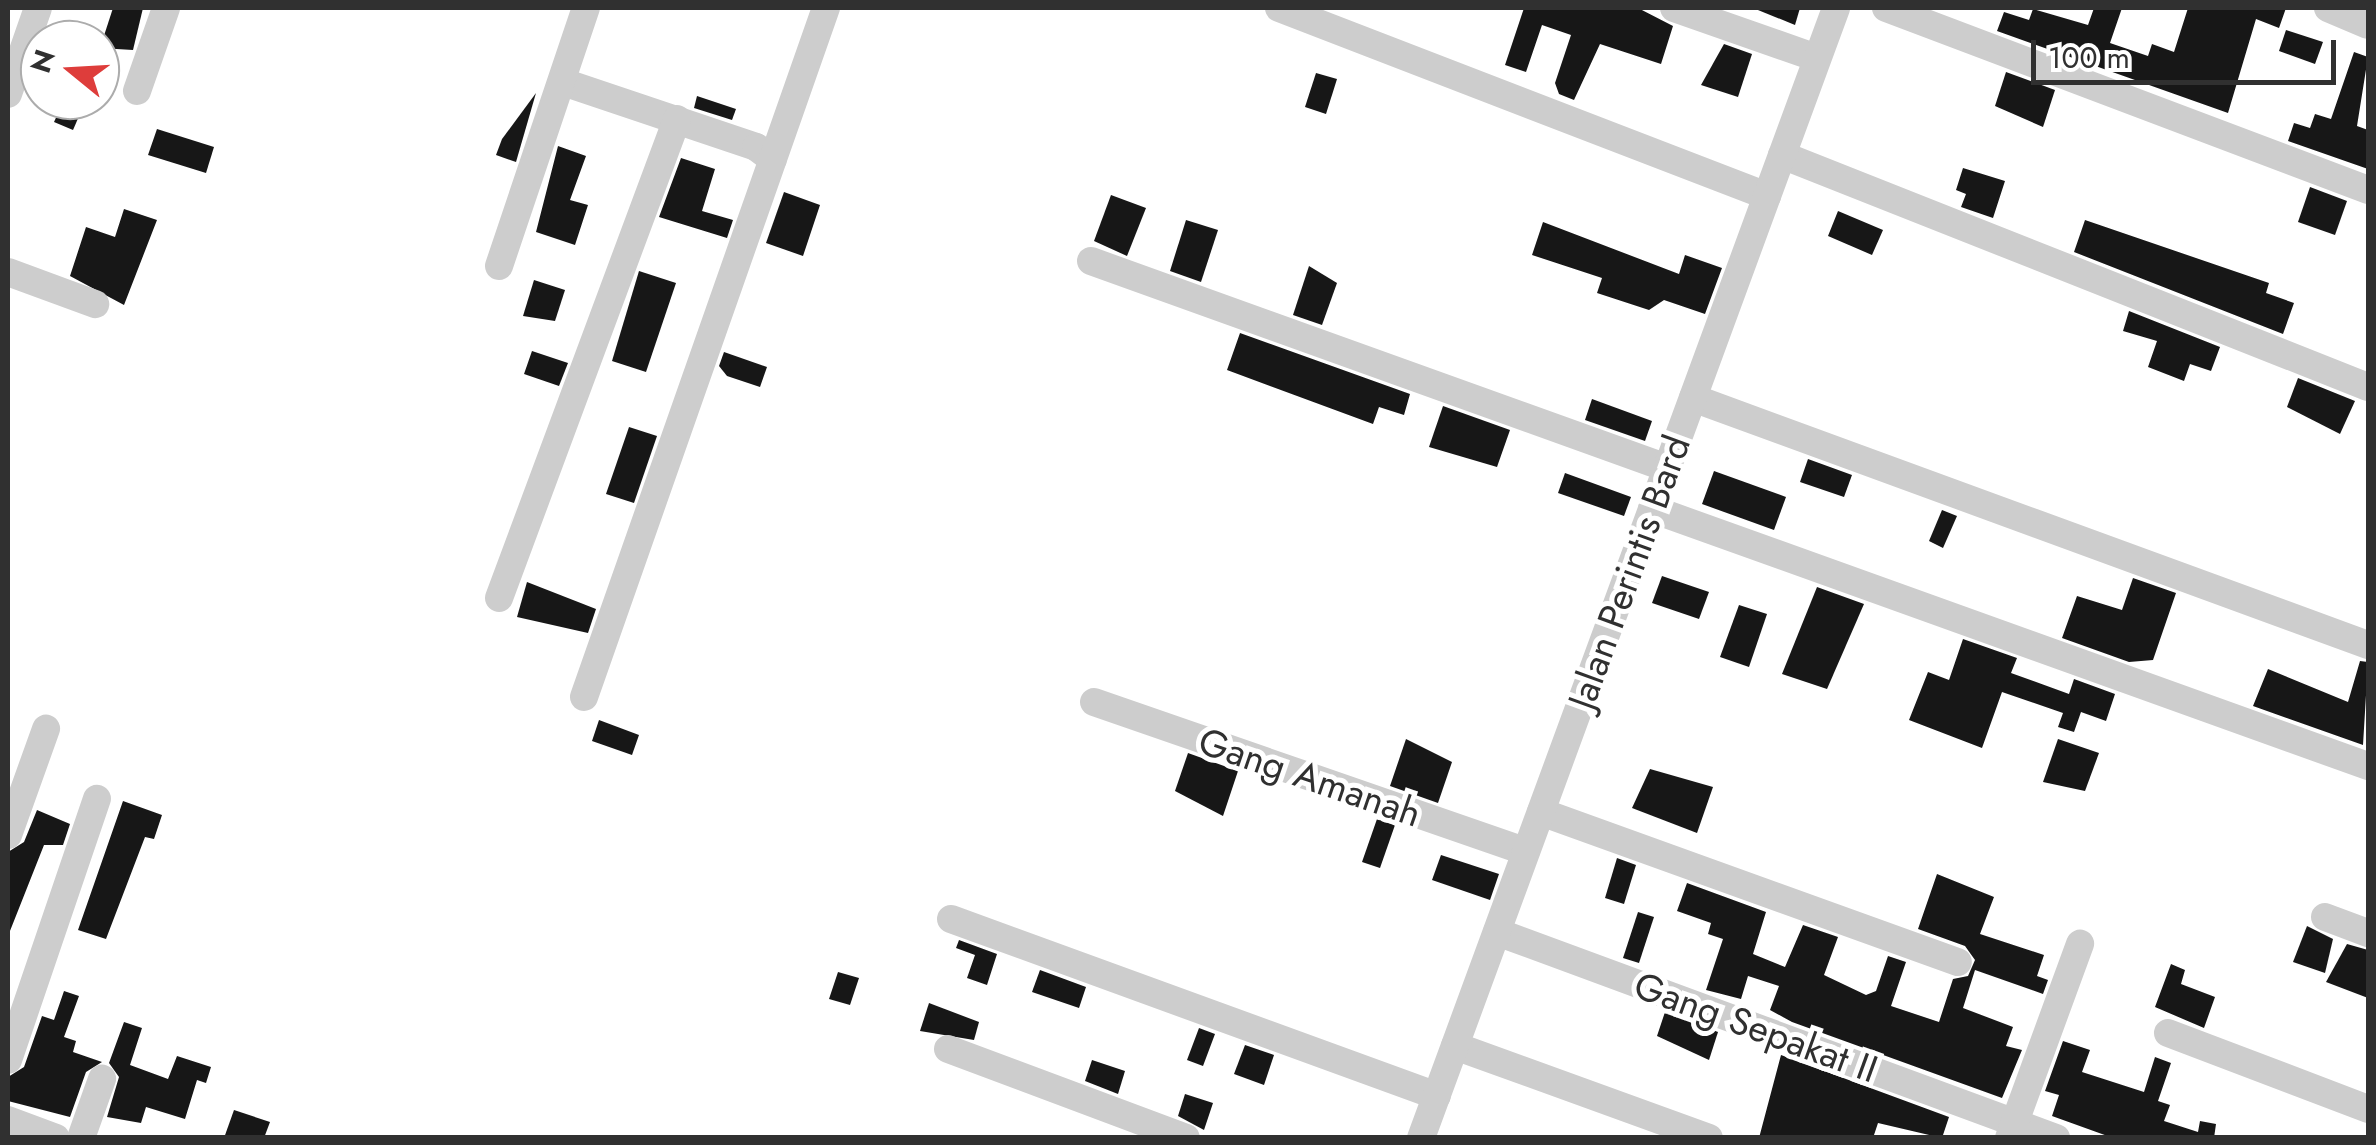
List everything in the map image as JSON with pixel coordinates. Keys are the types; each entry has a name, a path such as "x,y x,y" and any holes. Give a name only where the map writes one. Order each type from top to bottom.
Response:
{"street":[{"path":"8,94 38,8"},
{"path":"136,91 166,8"},
{"path":"500,266 586,8"},
{"path":"584,697 826,8"},
{"path":"1280,8 1767,196"},
{"path":"1674,8 1818,58"},
{"name":"Jalan Perintis Bard","path":"1422,1138 1836,8"},
{"path":"1886,8 2368,190"},
{"path":"2328,8 2368,24"},
{"path":"563,82 677,119 773,160"},
{"path":"499,598 677,119"},
{"path":"1782,155 2368,387"},
{"path":"1091,261 1668,468"},
{"path":"8,272 95,304"},
{"path":"1693,398 2368,645"},
{"path":"1652,509 2368,766"},
{"name":"Gang Amanah","path":"1094,702 1526,852"},
{"path":"8,835 46,729"},
{"path":"8,1060 97,799"},
{"path":"1541,812 1958,962"},
{"path":"2324,918 2368,933"},
{"path":"951,919 1436,1096"},
{"name":"Gang Sepakat II","path":"1497,932 2012,1130 2056,1138"},
{"path":"2012,1130 2080,944"},
{"path":"2168,1033 2368,1109"},
{"path":"1455,1046 1710,1138"},
{"path":"948,1049 1186,1138"},
{"path":"81,1138 102,1079"},
{"path":"8,1120 56,1138"}],"building":[{"path":"113,8 143,8 133,50 120,49 120,20 109,20"},
{"path":"1524,8 1638,8 1673,26 1661,64 1600,44 1574,100 1559,94 1555,83 1571,35 1542,25 1526,72 1505,65"},
{"path":"1753,8 1800,8 1795,25"},
{"path":"2094,8 2122,8 2110,43 2148,56 2152,44 2174,52 2188,8 2286,8 2279,28 2256,19 2228,113 1997,31 2004,12 2029,20 2033,9 2088,25"},
{"path":"2286,30 2323,42 2315,64 2279,51"},
{"path":"1724,44 1752,54 1738,97 1701,85"},
{"path":"2354,52 2368,57 2357,126 2368,130 2368,169 2288,141 2294,123 2310,128 2315,114 2331,119"},
{"path":"2006,72 2055,90 2043,127 1995,106"},
{"path":"1316,73 1337,79 1326,114 1305,107"},
{"path":"536,93 516,162 496,155 502,139"},
{"path":"697,96 736,109 732,120 694,108"},
{"path":"55,120 77,120 73,130"},
{"path":"157,129 214,147 206,173 148,155"},
{"path":"558,146 586,156 570,200 588,205 575,245 536,232"},
{"path":"681,158 715,169 702,211 733,220 727,238 659,217"},
{"path":"1963,168 2005,181 1993,218 1961,207 1966,194 1956,190"},
{"path":"2310,187 2347,201 2335,235 2298,222"},
{"path":"784,192 820,205 803,256 766,243"},
{"path":"1111,195 1146,208 1127,256 1094,241"},
{"path":"124,209 157,220 124,305 70,276 86,227 115,237"},
{"path":"1838,211 1883,230 1872,255 1828,236"},
{"path":"1186,220 1218,230 1201,282 1170,271"},
{"path":"2085,220 2269,283 2266,293 2294,303 2283,334 2074,252"},
{"path":"1543,222 1679,274 1685,255 1722,268 1705,314 1664,300 1649,310 1597,293 1602,278 1532,255"},
{"path":"1309,266 1337,283 1322,325 1293,315"},
{"path":"639,271 676,283 646,372 612,361"},
{"path":"534,280 565,290 555,321 523,316"},
{"path":"2129,311 2220,347 2211,371 2190,364 2184,381 2148,367 2157,341 2123,331"},
{"path":"1240,333 1410,394 1404,415 1379,407 1373,424 1227,370"},
{"path":"532,351 568,363 559,386 524,374"},
{"path":"724,352 767,367 760,387 727,376 719,366"},
{"path":"2298,378 2355,401 2340,434 2287,407"},
{"path":"1592,399 1652,421 1645,441 1585,420"},
{"path":"1443,406 1510,430 1497,467 1429,447"},
{"path":"629,427 657,436 634,503 606,494"},
{"path":"1808,459 1852,475 1844,497 1800,482"},
{"path":"1714,471 1786,497 1774,530 1702,504"},
{"path":"1565,473 1631,497 1624,516 1558,493"},
{"path":"1942,510 1957,516 1943,548 1929,541"},
{"path":"1662,576 1709,592 1699,619 1652,603"},
{"path":"2133,578 2176,593 2153,660 2129,662 2062,638 2077,596 2122,610"},
{"path":"527,582 596,609 588,633 517,617"},
{"path":"1817,587 1864,604 1827,689 1782,674"},
{"path":"1739,605 1767,614 1749,667 1720,657"},
{"path":"1963,639 2017,658 2011,673 2069,694 2074,679 2115,694 2106,721 2081,712 2074,732 2058,727 2063,713 2002,692 1982,748 1909,720 1928,672 1949,680"},
{"path":"2360,661 2368,662 2363,745 2253,706 2268,669 2348,702"},
{"path":"599,720 639,735 632,755 592,741"},
{"path":"1406,739 1452,762 1438,803 1390,786"},
{"path":"2058,739 2099,753 2085,791 2043,782"},
{"path":"1188,753 1238,771 1223,816 1175,791"},
{"path":"1650,769 1713,787 1697,833 1632,808"},
{"path":"123,801 162,815 154,839 145,837 106,939 78,930"},
{"path":"37,810 70,824 63,845 44,845 8,936 8,852 24,842"},
{"path":"1377,819 1395,825 1380,868 1362,862"},
{"path":"1441,855 1499,874 1490,900 1432,880"},
{"path":"1617,858 1636,865 1624,904 1605,898"},
{"path":"1937,874 1994,897 1980,934 2044,955 2037,976 2048,980 2043,994 1975,970 1963,1008 2013,1027 2006,1046 2022,1050 2002,1098 1792,1022 1770,1010 1779,986 1748,976 1741,999 1706,990 1723,939 1708,934 1711,923 1677,911 1687,883 1766,912 1753,954 1785,967 1803,925 1838,937 1824,975 1866,995 1876,991 1888,956 1906,962 1891,1006 1939,1022 1953,979 1968,976 1975,960 1965,946 1918,929"},
{"path":"1638,912 1654,917 1639,963 1623,958"},
{"path":"2307,926 2333,939 2325,973 2293,962"},
{"path":"959,940 997,954 987,985 967,978 975,955 956,948"},
{"path":"2347,944 2368,950 2368,998 2326,982"},
{"path":"2171,964 2185,970 2181,984 2215,997 2204,1028 2155,1007"},
{"path":"1040,970 1086,987 1079,1008 1032,992"},
{"path":"838,972 859,978 850,1005 829,999"},
{"path":"64,991 79,996 64,1037 76,1041 73,1052 102,1062 86,1072 70,1117 8,1101 8,1077 24,1067 42,1016 54,1020"},
{"path":"929,1003 979,1022 974,1040 920,1031"},
{"path":"1665,1012 1718,1032 1709,1060 1657,1036"},
{"path":"124,1022 142,1028 130,1065 168,1079 177,1056 211,1067 206,1083 197,1080 185,1119 146,1107 141,1123 107,1117 119,1077 109,1063"},
{"path":"1199,1028 1215,1034 1203,1066 1187,1060"},
{"path":"2063,1041 2090,1050 2082,1072 2144,1092 2155,1057 2171,1063 2158,1101 2170,1105 2164,1121 2198,1132 2200,1121 2216,1124 2214,1138 2113,1138 2052,1116 2059,1095 2045,1091"},
{"path":"1245,1045 1274,1055 1264,1085 1234,1074"},
{"path":"1781,1055 1949,1117 1942,1138 1878,1123 1873,1138 1759,1138"},
{"path":"1092,1060 1125,1071 1118,1094 1085,1081"},
{"path":"1185,1094 1213,1103 1204,1130 1178,1116"},
{"path":"234,1110 270,1122 264,1138 224,1138"}]}
